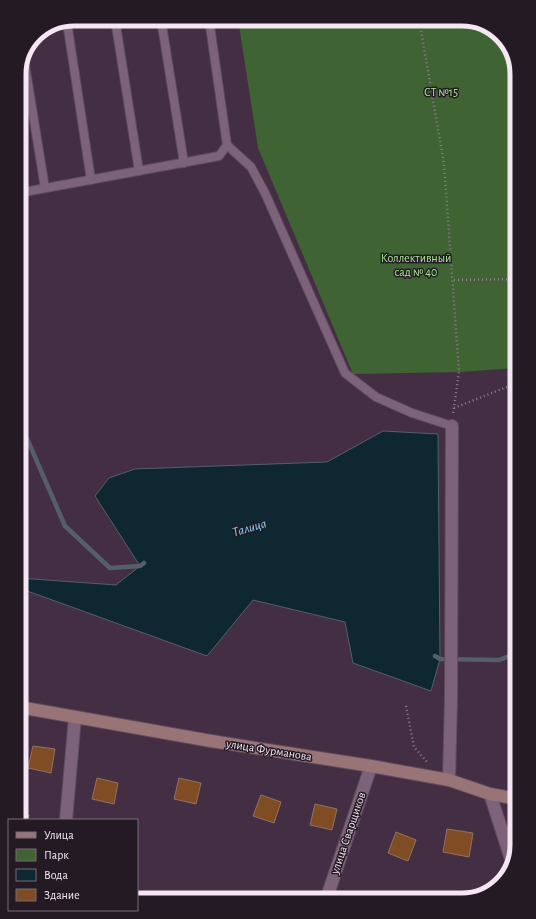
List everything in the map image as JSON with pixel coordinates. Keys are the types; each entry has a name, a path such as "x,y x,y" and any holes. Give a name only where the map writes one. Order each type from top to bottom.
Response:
{"main road":[{"name":"улица Фурманова","path":"26,708 211,741 371,766 449,780 490,794 510,798"}],"street":[{"path":"449,780 451,691 452,426"},
{"path":"66,819 74,717"},
{"name":"улица Сварщиков","path":"328,893 371,766"},
{"path":"490,794 509,853"}],"lane":[{"path":"68,26 91,180"},
{"path":"116,26 139,171"},
{"path":"162,26 184,163"},
{"path":"210,26 227,145 251,167 265,193 345,373 376,397 412,413 452,426"},
{"path":"26,71 45,188"},
{"path":"26,192 219,156 227,145"}],"path":[{"path":"420,26 444,164 459,372 452,426"},
{"path":"453,280 510,279"},
{"path":"454,408 510,386"},
{"path":"406,706 414,748 430,764"}],"green space":[{"path":"239,26 465,26 483,31 494,38 505,53 510,68 510,368 459,372 353,374 258,148"}],"water":[{"path":"383,431 438,434 440,659 431,691 353,663 345,622 253,600 207,656 26,591 26,579 116,585 140,566 95,496 109,478 135,469 327,462"}],"building":[{"path":"33,746 55,749 51,773 28,768"},
{"path":"97,778 118,783 114,804 92,799"},
{"path":"179,778 201,783 196,804 174,799"},
{"path":"261,795 281,802 274,823 253,816"},
{"path":"315,804 337,809 332,830 310,825"},
{"path":"26,814 29,815 28,819 26,819"},
{"path":"447,829 473,833 469,857 443,852"},
{"path":"396,832 416,840 408,861 388,853"}],"waterway":[{"name":"Талица","path":"26,436 65,526 110,568 140,566 144,563"},
{"name":"Талица","path":"435,656 440,659 499,660 510,656"}],"park label":[{"name":"СТ №15","path":"441,92"},
{"name":"Коллективный сад № 40","path":"416,265"}]}
